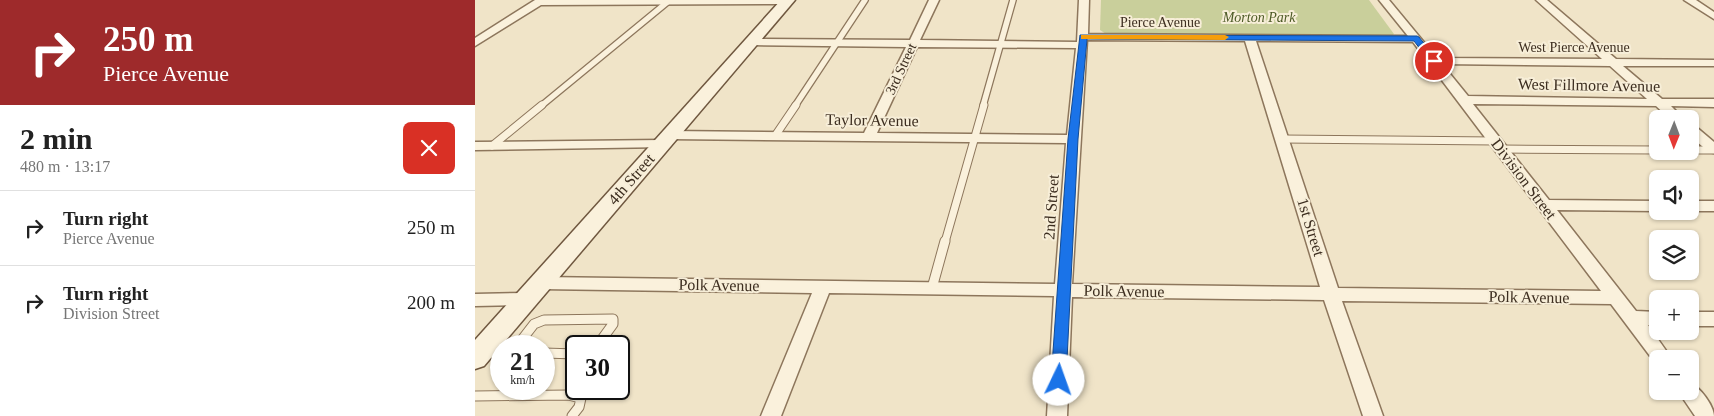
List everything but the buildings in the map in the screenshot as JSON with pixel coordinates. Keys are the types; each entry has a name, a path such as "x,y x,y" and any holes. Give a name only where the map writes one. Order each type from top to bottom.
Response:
{"street":[{"name":"3rd Street","path":"869,137 934,0"},
{"name":"2nd Street","path":"1057,416 1063,290 1073,139 1083,41 1084,0"},
{"name":"Division Street","path":"1384,0 1417,39 1656,350"},
{"path":"1541,0 1668,110"},
{"path":"1689,0 1714,16"},
{"path":"475,43 540,1 787,1"},
{"name":"4th Street","path":"477,355 787,1"},
{"name":"Pierce Avenue","path":"751,42 1001,44 1249,38 1417,39"},
{"name":"1st Street","path":"1249,38 1283,139 1331,294 1373,416"},
{"name":"West Pierce Avenue","path":"1434,61 1714,63"},
{"name":"West Fillmore Avenue","path":"1464,100 1714,103"},
{"name":"Taylor Avenue","path":"475,146 775,136 1073,139"},
{"path":"1699,137 1714,150"},
{"path":"1543,205 1649,206"},
{"path":"1699,206 1714,206"},
{"name":"Polk Avenue","path":"541,283 1617,298"},
{"path":"771,416 823,287"},
{"path":"475,300 527,299"},
{"path":"1633,318 1649,319"},
{"path":"1699,319 1714,319"},
{"path":"1695,400 1707,416"}],"lane":[{"path":"775,136 865,0"},
{"path":"932,288 1013,0"},
{"path":"492,146 668,1"},
{"path":"1283,139 1649,150"},
{"path":"1699,150 1714,150"},
{"path":"526,335 534,324 543,320 613,319 613,324 605,335"},
{"path":"477,355 490,354"},
{"path":"475,396 568,396 581,398 579,407 572,416"}],"green space":[{"name":"Morton Park","path":"1101,0 1369,0 1394,34 1392,36 1106,34 1100,30"}],"slow traffic":[{"path":"1084,37 1225,37"}],"route":[{"path":"1059,380 1073,139 1083,37 1417,39 1434,61"}]}
